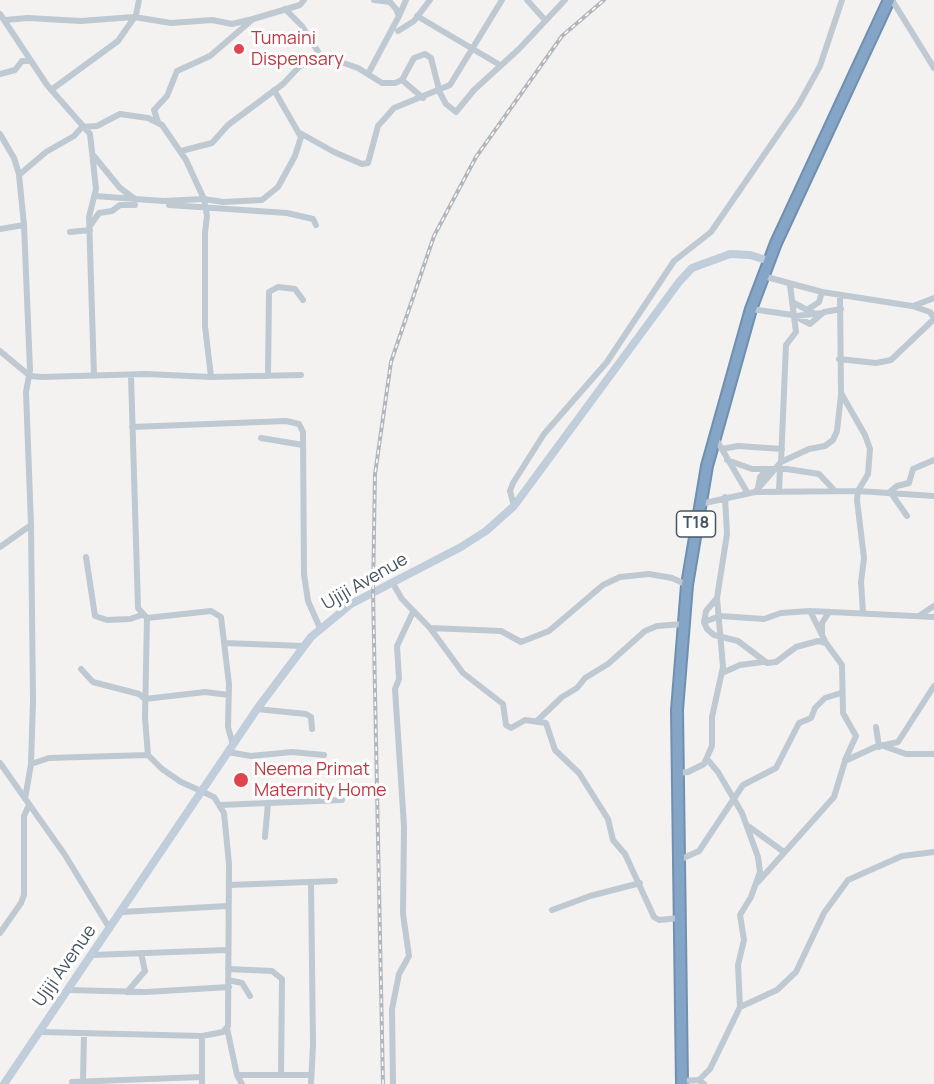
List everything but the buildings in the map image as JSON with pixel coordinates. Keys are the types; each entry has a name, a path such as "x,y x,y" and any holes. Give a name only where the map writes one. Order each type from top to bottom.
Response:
{"highway":[{"name":"T18","path":"682,1082 676,773 677,710 687,585 700,504 714,436 751,309 763,276 799,189 891,0"}],"main road":[{"name":"Ujiji Avenue","path":"4,1084 257,709 320,628 351,604 477,537 514,506 685,274 702,262 730,254 750,255 769,261"}],"street":[{"path":"51,90 118,41 134,17 139,0"},
{"path":"2,17 97,21 134,17 183,24 212,20 232,24 300,5 304,0"},
{"path":"374,0 390,2 399,16"},
{"path":"368,74 406,0"},
{"path":"398,32 417,16 430,0"},
{"path":"274,90 300,133 330,149 367,164 371,160 376,128 391,110 450,85 502,0"},
{"path":"527,0 545,20"},
{"path":"181,151 212,143 228,125 274,90 303,64 314,58 358,68 382,82 395,83 402,80 414,58 425,54 431,58 439,90 446,104 456,112 565,0"},
{"path":"514,506 511,497 513,483 544,434 607,362 674,261 711,232 799,104 820,66 842,0"},
{"path":"891,0 934,68"},
{"path":"285,9 302,26 322,58"},
{"path":"417,16 474,47 500,65"},
{"path":"2,17 51,90 90,134 95,196 90,208 94,376"},
{"path":"211,377 205,326 205,202 181,151 158,122 154,110 167,96 177,71 210,56 253,19"},
{"path":"0,74 15,70 22,61 32,60"},
{"path":"402,80 423,98"},
{"path":"19,175 46,152 74,136 82,127 97,126 120,114 158,122"},
{"path":"95,196 137,201 262,200 278,187 295,156 300,133"},
{"path":"0,933 24,895 24,816 31,764 31,525 26,397 30,376 24,225 19,175 14,158 1,136"},
{"path":"93,155 120,188 137,201"},
{"path":"70,232 90,228 97,213 112,211 120,205 205,202 287,213 313,219 316,225"},
{"path":"0,229 24,225"},
{"path":"763,276 790,285 840,296 912,306 930,312 934,318 891,360 876,363 839,359"},
{"path":"779,491 786,345 796,332 790,285"},
{"path":"268,376 269,292 278,287 295,290 303,300"},
{"path":"807,310 819,302 822,292"},
{"path":"837,431 842,393 839,359 840,296"},
{"path":"912,306 934,298"},
{"path":"792,302 816,314"},
{"path":"751,309 795,316 841,309"},
{"path":"795,316 812,324 824,312"},
{"path":"0,351 30,376 301,375"},
{"path":"131,375 135,582 138,608 144,616 148,755 162,769 181,782 214,797 220,805 228,833 227,1028 237,1075 242,1084"},
{"path":"842,393 870,449 868,474 858,491 857,506 864,558 861,582 863,613"},
{"path":"727,460 745,468 767,469 779,466 809,449 825,447 837,431 848,408"},
{"path":"132,427 293,421 302,427 304,574 308,601 320,628"},
{"path":"714,436 747,492"},
{"path":"261,438 303,445"},
{"path":"722,449 738,446 782,449"},
{"path":"889,493 897,486 909,483 913,469 934,460"},
{"path":"756,490 779,466"},
{"path":"779,466 819,474 835,491"},
{"path":"756,490 760,477 767,469"},
{"path":"700,504 756,490 858,491 934,496"},
{"path":"889,493 907,516"},
{"path":"676,773 697,768 707,759 712,746 712,717 722,673 717,598 727,534 725,497"},
{"path":"0,547 31,525"},
{"path":"86,557 95,616 107,620 211,611 221,617 229,695 227,715 230,749 251,756 292,752 324,755"},
{"path":"430,628 501,631 520,642 549,631 603,585 620,577 649,574 672,578 687,585"},
{"path":"392,582 413,612 430,628 467,678 503,704 506,725 512,728 523,721 546,723 555,750 583,779 608,819 613,840 625,854 654,917 659,920 679,918"},
{"path":"717,598 708,607 704,622 710,632 738,641 763,662"},
{"path":"920,616 934,606"},
{"path":"704,622 720,616 764,618 781,613 810,611 934,617"},
{"path":"682,1082 701,1082 710,1069 740,1007 738,965 744,940 740,915 751,897 753,886 834,797 845,761 856,736 843,713 842,665 826,643 810,611"},
{"path":"393,1084 393,1000 399,975 409,956 403,914 404,826 395,689 399,679 397,646 413,612"},
{"path":"818,641 822,634 822,623 829,612"},
{"path":"537,721 562,697 577,688 585,678 608,664 645,631 657,626 683,624"},
{"path":"722,673 740,664 763,662 771,664 796,647 818,641 826,643"},
{"path":"224,643 304,646"},
{"path":"81,669 93,681 139,694 145,699 205,692 229,695"},
{"path":"845,761 901,739 934,686"},
{"path":"678,860 699,851 709,833 747,781 776,768 799,723 811,717 825,698 841,693"},
{"path":"257,709 306,714 311,717 312,729"},
{"path":"876,727 883,747"},
{"path":"883,747 906,754 934,754"},
{"path":"31,764 49,758 148,755"},
{"path":"707,759 718,772 748,826 760,865 759,880 753,886"},
{"path":"0,763 65,855 110,929"},
{"path":"220,805 342,800"},
{"path":"265,837 268,803"},
{"path":"748,826 784,852"},
{"path":"740,1007 771,993 790,979 801,965 824,913 848,880 902,856 934,852"},
{"path":"229,885 335,881"},
{"path":"311,882 311,1084"},
{"path":"552,910 590,896 640,884"},
{"path":"122,912 227,906"},
{"path":"92,956 227,950"},
{"path":"127,992 145,971 141,953"},
{"path":"228,969 272,971 282,979 281,1075"},
{"path":"67,990 127,992 242,983 250,996"},
{"path":"40,1032 202,1036 223,1032 227,1028"},
{"path":"83,1081 84,1034"},
{"path":"72,1082 201,1080 202,1036"},
{"path":"237,1075 311,1075"}],"railway":[{"path":"383,1084 373,592 375,474 391,362 434,236 476,157 562,36 604,0"}],"place":[{"name":"Tumaini Dispensary","path":"239,49"},
{"name":"Neema Primat Maternity Home","path":"241,780"}]}
